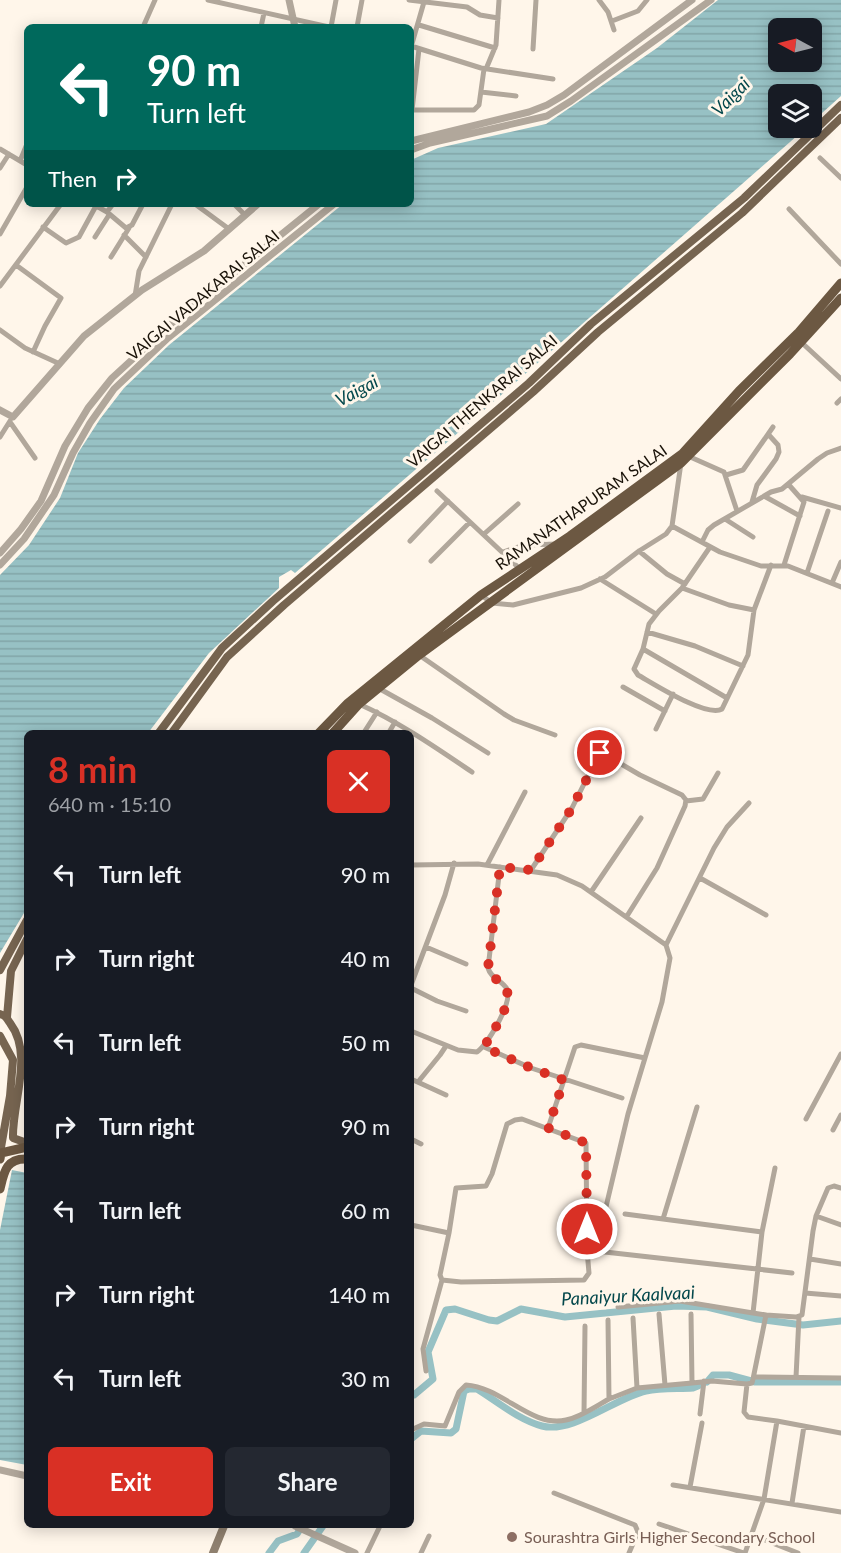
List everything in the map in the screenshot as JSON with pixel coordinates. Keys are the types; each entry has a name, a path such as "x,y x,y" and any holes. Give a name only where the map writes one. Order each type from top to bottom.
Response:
{"highway":[{"name":"RAMANATHAPURAM SALAI","path":"322,730 348,703 481,595 557,544 682,454 799,332 841,284"},
{"name":"RAMANATHAPURAM SALAI","path":"336,730 359,704 419,655 685,460 841,298"},
{"path":"0,1161 0,1153 24,1146"},
{"path":"0,1189 5,1168 11,1162 24,1160"}],"main road":[{"name":"VAIGAI THENKARAI SALAI","path":"161,730 222,648 273,601 529,383 591,324 744,198 841,105"},
{"name":"VAIGAI THENKARAI SALAI","path":"174,730 227,657 243,642 533,392 598,332 742,213 841,118"},
{"path":"0,970 24,926"},
{"path":"0,1153 13,1060 0,1035 7,1031 6,1018 11,971 24,945"},
{"path":"6,1018 16,1031 21,1062 13,1135 15,1140 24,1144"},
{"path":"0,1161 11,1162"},
{"path":"213,1553 223,1528"}],"street":[{"path":"144,24 155,0"},
{"path":"208,0 264,13 294,23"},
{"path":"289,0 294,23"},
{"path":"331,24 336,0"},
{"path":"358,24 362,0"},
{"path":"409,0 449,3 466,7 480,15 498,18"},
{"path":"414,110 474,110 479,105 485,69 495,48 499,0"},
{"path":"533,49 536,0"},
{"path":"599,0 612,21 614,30"},
{"path":"612,21 638,11 647,0"},
{"path":"414,140 529,112 547,105 564,95 692,0"},
{"path":"414,149 430,143 547,116 711,0"},
{"path":"414,38 424,1"},
{"path":"262,24 264,13"},
{"path":"419,25 495,48"},
{"path":"414,47 485,69 553,79"},
{"path":"414,87 419,49"},
{"path":"481,92 516,96"},
{"path":"0,149 24,163"},
{"path":"20,161 24,151"},
{"path":"0,168 9,154"},
{"path":"820,158 841,178"},
{"path":"0,234 24,192"},
{"path":"0,286 59,207"},
{"path":"43,227 66,243 79,237 94,207"},
{"path":"98,207 123,228 129,227"},
{"path":"95,237 111,207"},
{"path":"111,257 141,207"},
{"path":"135,296 140,271 171,207"},
{"path":"199,207 229,229"},
{"path":"237,207 245,215"},
{"path":"0,437 12,419 84,336 135,296 204,251 254,207"},
{"name":"VAIGAI VADAKARAI SALAI","path":"0,553 41,501 65,446 88,408 112,378 173,322 315,207"},
{"name":"VAIGAI VADAKARAI SALAI","path":"0,565 24,538 54,495 73,453 90,423 114,389 168,338 329,207"},
{"path":"789,209 841,264"},
{"path":"124,235 146,257"},
{"path":"16,265 61,298 33,352"},
{"path":"0,273 7,276"},
{"path":"0,330 16,343 60,364"},
{"path":"801,342 841,379"},
{"path":"0,410 12,419 35,458"},
{"path":"726,476 743,470 773,427"},
{"path":"752,502 757,485 779,452 778,445 768,434"},
{"path":"702,542 708,530 724,519 752,502 789,485 818,459 841,448"},
{"path":"481,595 492,603 513,606 582,588 600,579 666,534 672,526 685,460 722,470 737,511"},
{"path":"789,485 802,497 841,508"},
{"path":"437,491 520,569"},
{"path":"764,496 800,516"},
{"path":"784,565 804,504 802,497"},
{"path":"410,541 448,501"},
{"path":"484,534 518,504"},
{"path":"807,573 828,511"},
{"path":"724,519 753,537"},
{"path":"431,561 470,522"},
{"path":"672,526 720,552 758,565 784,565 841,587"},
{"path":"503,552 524,544 557,544"},
{"path":"710,547 684,586 656,614 646,632 643,648 634,666 635,672 674,694 716,712 722,709 749,650 754,610 771,565"},
{"path":"639,551 684,586 729,605 754,610"},
{"path":"832,583 841,562"},
{"path":"600,579 656,614"},
{"path":"646,632 695,646 743,666"},
{"path":"643,648 727,698"},
{"path":"419,655 514,720 555,735"},
{"path":"623,687 665,711"},
{"path":"380,689 423,712 488,753"},
{"path":"656,729 674,694"},
{"path":"359,704 407,730"},
{"path":"367,730 377,712"},
{"path":"390,730 395,722"},
{"path":"414,734 472,772"},
{"path":"531,870 572,808 600,753 682,795 686,801 657,868 627,916"},
{"path":"686,801 703,800 718,773"},
{"path":"487,865 525,792"},
{"path":"666,945 714,848 727,827 749,802"},
{"path":"591,892 641,818"},
{"path":"414,978 454,863"},
{"path":"414,865 454,863 487,865 557,875 591,892 666,945 670,958 662,1002 628,1114 605,1211 602,1252"},
{"path":"414,1032 446,1046 477,1052 484,1047 507,1004 509,996 504,985 492,976 488,968 500,867"},
{"path":"700,878 766,915"},
{"path":"426,947 466,964"},
{"path":"414,988 437,1001 466,1011"},
{"path":"548,1128 574,1048 580,1045 645,1058"},
{"path":"418,1082 446,1046"},
{"path":"484,1047 531,1068 622,1098"},
{"path":"806,1119 841,1054"},
{"path":"414,1080 446,1095"},
{"path":"663,1219 697,1107"},
{"path":"833,1130 841,1115"},
{"path":"426,1371 423,1349 442,1280 440,1275 456,1188 461,1186 483,1188 489,1182 507,1124 514,1120 522,1119 586,1143 588,1147 587,1250 589,1273 584,1280 461,1282 442,1280"},
{"path":"414,1140 421,1144"},
{"path":"753,1313 762,1232 775,1168"},
{"path":"796,1377 799,1319 803,1312 816,1216 828,1188 834,1186 841,1188"},
{"path":"625,1214 762,1232"},
{"path":"816,1216 841,1225"},
{"path":"414,1226 449,1233"},
{"path":"587,1250 792,1273"},
{"path":"810,1259 841,1264"},
{"path":"805,1293 841,1296"},
{"path":"618,1307 680,1301 753,1313 765,1319 799,1319"},
{"path":"659,1314 665,1384"},
{"path":"691,1314 692,1383"},
{"path":"633,1318 637,1388"},
{"path":"765,1319 744,1412 746,1416 841,1433"},
{"path":"608,1320 609,1399"},
{"path":"584,1413 585,1326"},
{"path":"414,1429 424,1424 446,1426 459,1392 466,1385 496,1395 546,1421 568,1420 609,1399 637,1388 707,1381 752,1381 796,1377 841,1378"},
{"path":"700,1414 707,1381"},
{"path":"659,1524 745,1553 764,1499 777,1421"},
{"path":"690,1487 702,1424"},
{"path":"792,1503 804,1426"},
{"path":"0,1470 24,1475"},
{"path":"673,1485 841,1512"},
{"path":"554,1493 635,1525 638,1532 629,1553"},
{"path":"304,1528 355,1553"},
{"path":"367,1553 379,1528"},
{"path":"752,1535 798,1553"},
{"path":"421,1553 429,1536"}],"water":[{"name":"Vaigai","path":"718,0 841,0 841,96 822,113 822,84 768,84 768,138 795,138 295,573 291,570 279,577 279,588 209,653 150,730 24,730 24,913 0,953 0,575 29,545 60,498 78,453 124,388 169,345 339,207 414,207 414,159 438,148 546,124 657,48"},
{"path":"12,1170 24,1172 24,1464 0,1460 0,1230"}],"waterway":[{"name":"Panaiyur Kaalvaai","path":"414,1395 433,1379 428,1352 446,1310 455,1309 497,1321 521,1309 565,1317 676,1306 707,1307 757,1319 803,1325 841,1321"},
{"path":"707,1382 713,1375 729,1375 755,1382 841,1382"},
{"path":"414,1437 421,1431 451,1433 456,1429 464,1391 469,1389 477,1389 525,1420 542,1426 554,1427 580,1420 646,1391 698,1386"},
{"name":"Panaiyur Kaalvaai","path":"269,1553 278,1541 297,1534 301,1528"},
{"path":"304,1553 322,1528"}],"place":[{"name":"Sourashtra Girls Higher Secondary School","path":"512,1537"}],"route":[{"path":"587,1229 588,1147 581,1140 548,1128 564,1080 484,1047 509,996 508,990 492,976 488,968 500,867 531,870 572,808 600,753"}]}
